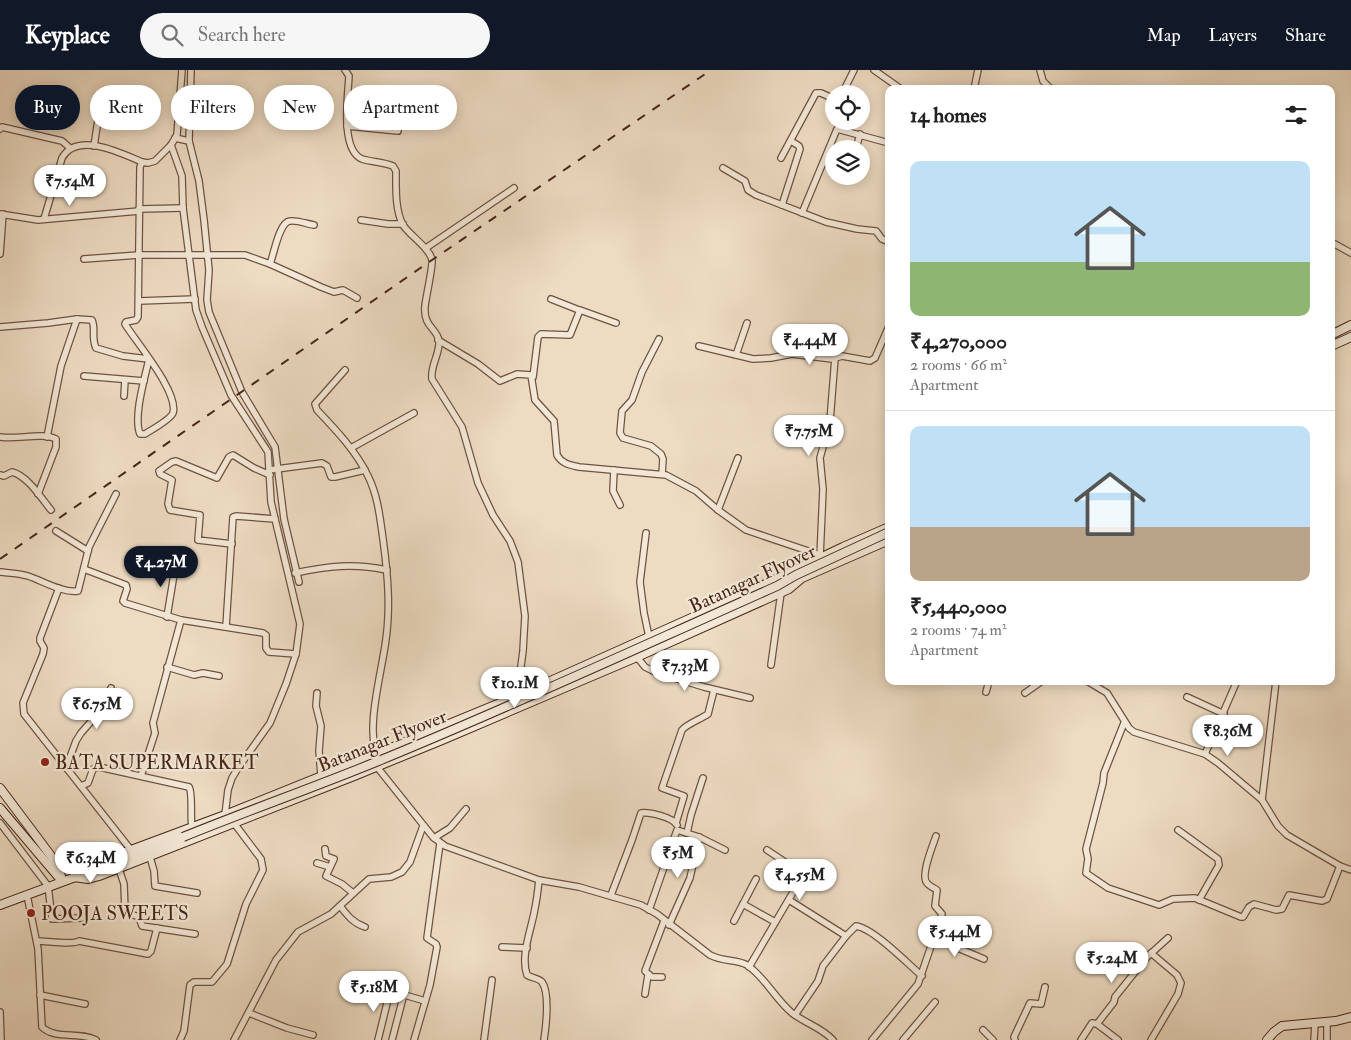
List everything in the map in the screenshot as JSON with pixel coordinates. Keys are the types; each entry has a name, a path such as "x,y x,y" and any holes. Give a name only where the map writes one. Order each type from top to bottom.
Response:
{"street":[{"path":"182,70 179,127 199,181 199,255 195,299 196,310 231,395 266,448 299,582"},
{"path":"183,140 191,70"},
{"path":"846,85 854,70"},
{"path":"874,70 895,85"},
{"path":"975,85 978,70"},
{"path":"1040,70 1043,81 1047,85"},
{"path":"348,71 348,85"},
{"path":"782,158 816,94 825,95"},
{"path":"0,129 2,127 62,141 70,148"},
{"path":"802,213 835,130 838,128 885,142"},
{"path":"94,146 96,130"},
{"path":"348,130 355,154 361,158 393,166 396,171 399,210 403,224 426,248 432,260 425,314 428,325 438,340 478,364 500,381 517,374 533,377"},
{"path":"388,130 398,131"},
{"path":"858,140 860,134"},
{"path":"44,219 62,158 70,148 94,146 109,148 142,162 152,163 171,145 183,140"},
{"path":"782,205 800,149 799,146 791,141"},
{"path":"171,145 182,176 183,208 199,255 209,276 207,300 209,312 240,388 275,447 270,496 300,624 296,654 270,723 232,778 228,790 228,813"},
{"path":"142,162 139,210 139,301 137,319 125,324 165,381 173,408 173,413 170,417 145,434 142,434 139,430 138,422 149,359"},
{"path":"723,168 745,181 750,192 802,213 839,225 876,231 885,240"},
{"path":"426,248 514,188"},
{"path":"0,254 2,214 44,219 183,208"},
{"path":"270,264 281,228 286,223 290,220 314,225"},
{"path":"361,220 403,224"},
{"path":"1335,244 1351,252"},
{"path":"84,259 139,255 245,255 334,292 343,290 357,298"},
{"path":"139,301 195,299"},
{"path":"551,300 616,323"},
{"path":"580,310 570,335 539,335 533,377 535,400 554,421 556,449 560,460 580,467 662,474 696,491 746,530 820,556"},
{"path":"0,327 77,319 93,321 93,340 96,348 123,356 149,359"},
{"path":"47,437 62,361 77,319"},
{"path":"736,355 747,323"},
{"path":"1335,333 1351,326"},
{"path":"1335,337 1351,330"},
{"path":"699,346 760,359 801,354 835,358 847,356 872,360 875,358 885,335"},
{"path":"1335,344 1351,337"},
{"path":"659,339 642,372 632,400 622,411 620,433 623,438 651,446 661,454 663,459 662,474"},
{"path":"438,340 431,373 432,379 462,427 478,483 490,510 510,541 518,562 525,616 524,651 517,696"},
{"path":"824,568 820,556 823,490 820,458 830,421 835,358"},
{"path":"345,370 316,400 315,404 351,448 365,470 369,477 379,511 389,600 387,634 376,688 373,716 374,755 377,767 423,826 440,843 475,858 539,880 579,887 641,905 719,960 740,962 750,967 795,1015 826,1033 833,1040"},
{"path":"84,376 144,382"},
{"path":"124,396 125,380"},
{"path":"351,448 414,413"},
{"path":"0,437 47,437 56,439 57,443 38,494"},
{"path":"232,544 198,540 200,515 170,510 168,504 172,480 160,474 160,471 176,461 217,478 229,456 233,455 254,468 273,471 322,463 327,466 332,477 365,470"},
{"path":"718,510 738,458"},
{"path":"614,470 613,491 620,505"},
{"path":"0,475 16,473 38,494 51,510"},
{"path":"0,572 22,574 60,588 78,591 88,551 116,494"},
{"path":"226,627 232,519 234,516 274,519"},
{"path":"74,878 83,867 192,828 517,696 736,598 820,556 885,529"},
{"path":"56,531 88,551"},
{"path":"646,533 640,582 649,637"},
{"name":"Batanagar Flyover","path":"74,878 183,838 376,762 524,699 777,586 796,575 885,534"},
{"path":"0,905 62,881 74,878 88,879 118,869 377,767 638,658 782,593 790,589 802,578 885,542"},
{"path":"167,617 176,562"},
{"path":"288,574 347,565 369,566 387,570"},
{"path":"84,570 126,585 127,589 123,601 125,603 167,617 265,634 266,650 296,654"},
{"path":"60,588 40,638 44,648 43,654 22,709 131,850"},
{"path":"771,665 782,593"},
{"path":"140,776 155,733 152,725 181,620"},
{"path":"638,658 645,667 655,672 714,690 750,698"},
{"path":"168,667 194,675 203,673 219,676"},
{"path":"986,692 988,685"},
{"path":"1025,693 1036,685"},
{"path":"1094,685 1107,693 1124,723 1134,732 1205,754 1262,800 1278,826 1287,834 1340,866 1351,870"},
{"path":"1205,754 1236,685"},
{"path":"1262,800 1276,685"},
{"path":"66,768 76,742 102,709 111,688"},
{"path":"649,910 678,826 684,796 662,788 682,730 684,727 708,714 714,690"},
{"path":"317,693 316,706 321,726 320,776"},
{"path":"1187,697 1224,714"},
{"path":"1124,723 1104,773 1086,850 1088,859 1086,873 1108,888 1155,904 1162,904 1173,899 1198,900 1241,918 1251,905 1254,904 1276,910 1282,909 1289,895 1324,900 1328,897 1340,866"},
{"path":"81,786 88,783 96,767 189,787 191,791 190,815 192,828"},
{"path":"687,833 703,778"},
{"path":"0,788 54,860 59,868 62,881"},
{"path":"0,808 62,881"},
{"path":"434,838 450,828 466,809"},
{"path":"610,895 632,840 639,814 646,812 672,820 687,833 725,850"},
{"path":"0,823 48,886 52,919 82,918"},
{"path":"180,1040 184,1031 190,986 194,982 212,982 227,964 246,904 263,870 261,859 235,823"},
{"path":"234,1040 276,960 298,932 323,920 369,879 391,877 402,872 410,862 423,826"},
{"path":"1178,830 1218,859 1219,865 1198,900"},
{"path":"872,1040 914,990 922,976 942,914 935,906 937,890 926,883 925,878 926,868 936,836"},
{"path":"645,994 648,975 645,971 646,968 666,923 690,878 699,837"},
{"path":"414,1040 437,947 435,943 428,940 427,936 440,843"},
{"path":"325,849 326,856 334,859 326,876 342,884 353,893"},
{"path":"750,967 802,879 802,875 767,850"},
{"path":"150,857 154,871 155,886 197,894"},
{"path":"317,863 330,867"},
{"path":"118,869 124,884 125,912 139,917 142,926 195,934"},
{"path":"734,922 756,879"},
{"path":"539,880 527,948 526,972 529,977 542,982 545,995 544,1040"},
{"path":"27,895 37,941 40,1022 42,1027 44,1030 90,1037 96,1040"},
{"path":"789,900 846,936"},
{"path":"743,904 776,922"},
{"path":"340,906 350,919 360,927"},
{"path":"795,1015 818,981 823,966 854,927 859,926 886,945 922,976"},
{"path":"37,941 73,943 79,941 148,954 151,951 157,928"},
{"path":"934,938 984,959"},
{"path":"1097,1024 1114,1002 1115,996 1151,953 1168,938"},
{"path":"502,947 527,948"},
{"path":"1151,953 1177,975 1182,983 1178,994 1151,1040"},
{"path":"648,975 662,977"},
{"path":"484,1040 492,980"},
{"path":"374,986 425,1001"},
{"path":"1015,1040 1014,1038 1030,1003 1041,1004 1046,987"},
{"path":"378,1040 390,991"},
{"path":"392,1040 404,994"},
{"path":"40,995 86,1004"},
{"path":"903,1040 935,1002"},
{"path":"0,1012 1,1040"},
{"path":"249,1013 287,1028 313,1035"},
{"path":"1267,1040 1280,1026 1327,1022 1351,1017"},
{"path":"1327,1022 1327,1040"},
{"path":"1081,1040 1092,1023 1097,1024 1118,1040"},
{"path":"1314,1040 1315,1023"},
{"path":"983,1030 993,1040"}],"railway":[{"path":"0,559 432,260 711,70"}],"place":[{"name":"BATA SUPERMARKET","path":"45,762"},
{"name":"POOJA SWEETS","path":"31,913"}]}
